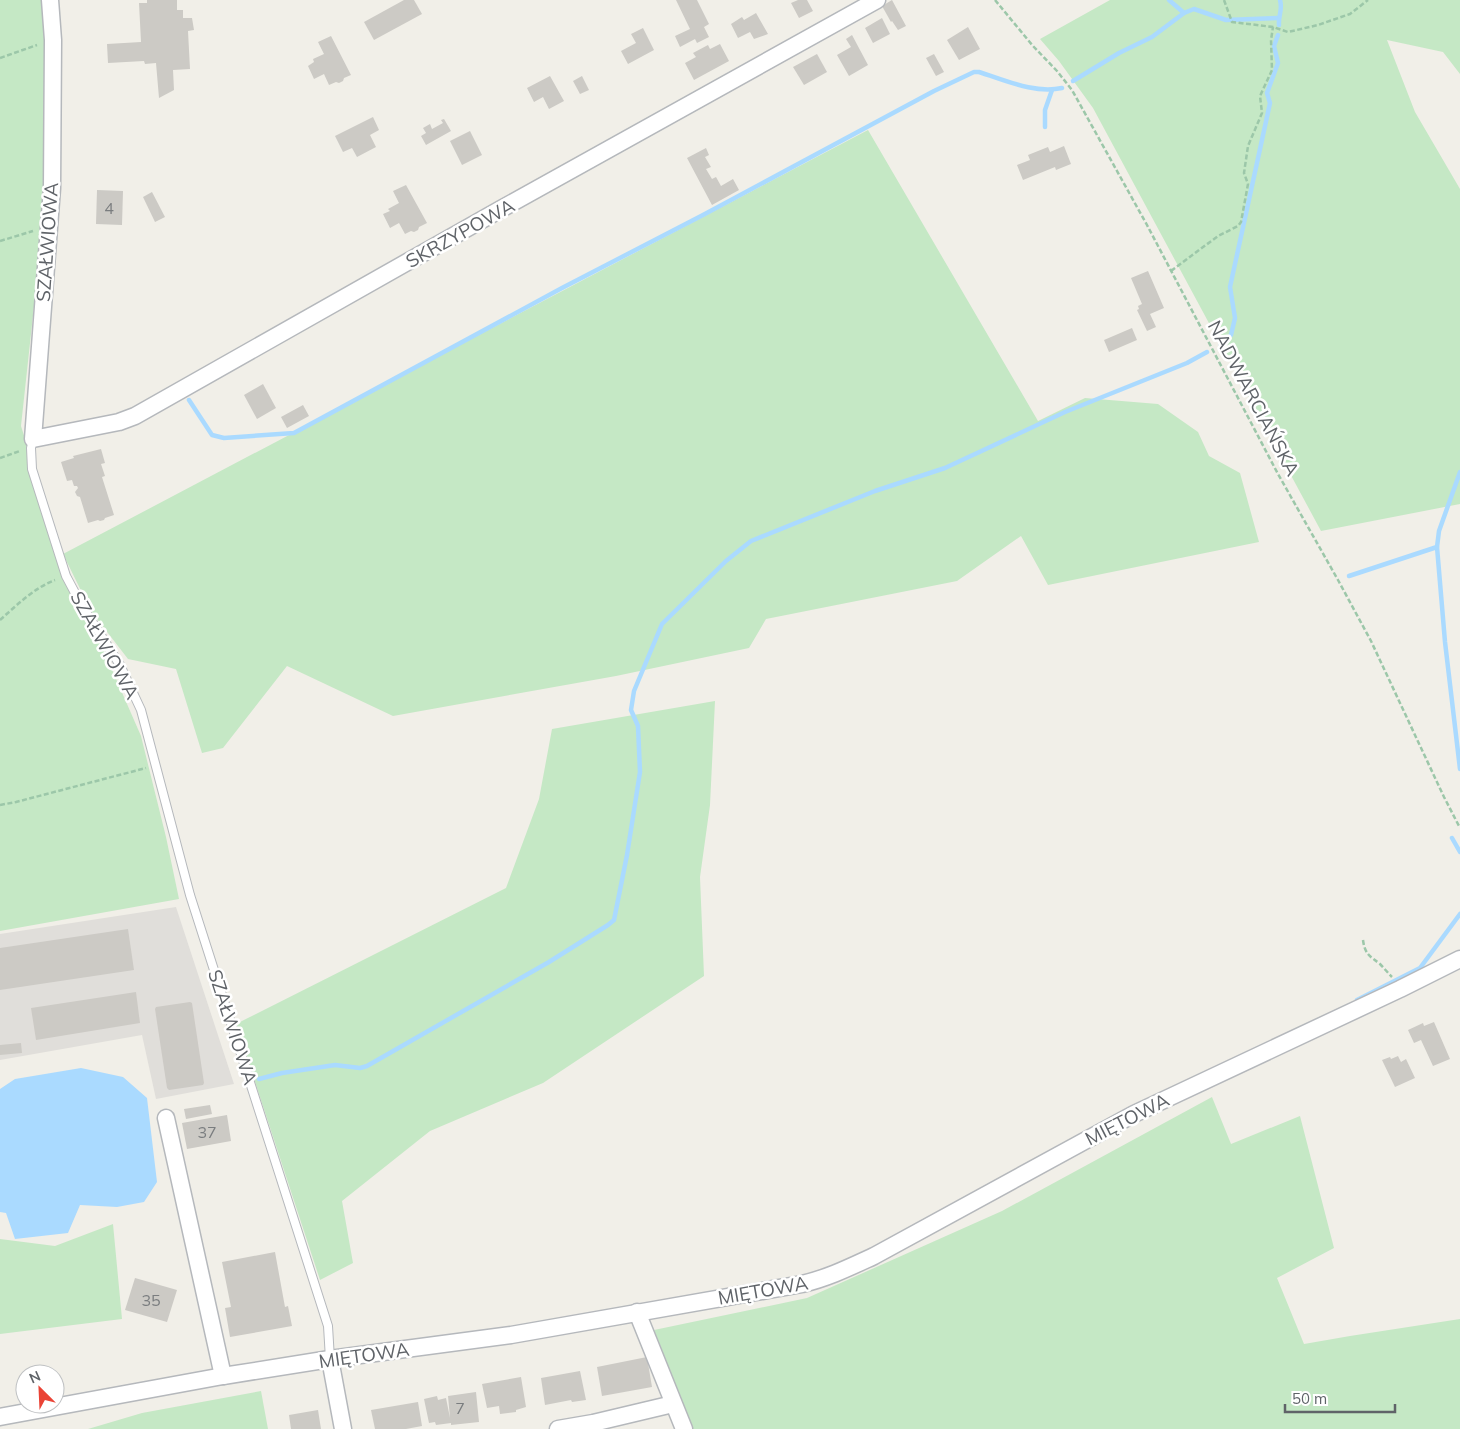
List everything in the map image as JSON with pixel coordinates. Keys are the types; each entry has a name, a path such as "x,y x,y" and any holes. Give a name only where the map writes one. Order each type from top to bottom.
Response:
{"street":[{"name":"SZAŁWIOWA","path":"32,443 52,188 53,40 50,0"},
{"name":"SKRZYPOWA","path":"32,443 119,422 135,416 877,0"},
{"name":"MIĘTOWA","path":"0,1417 223,1376 330,1359 511,1335 802,1284 835,1274 874,1256 1134,1114 1460,960"},
{"path":"166,1118 223,1376"},
{"path":"637,1312 684,1429"},
{"path":"330,1359 343,1429"},
{"path":"558,1429 594,1426 673,1404"}],"lane":[{"name":"SZAŁWIOWA","path":"32,443 32,470 66,576 82,606 120,665 141,710 190,895 328,1326 330,1359"}],"path":[{"name":"NADWARCIAŃSKA","path":"995,0 1033,46 1057,70 1072,90 1171,271 1278,474 1371,641 1460,828"},
{"path":"1224,0 1232,20 1288,32 1318,25 1350,14 1368,0"},
{"path":"1171,271 1218,236 1238,226 1241,222 1248,184 1244,173 1248,146 1262,113 1260,96 1272,70 1271,40 1273,28"},
{"path":"0,58 53,40"},
{"path":"0,241 49,226"},
{"path":"0,458 32,443"},
{"path":"0,620 24,599 48,583 66,576"},
{"path":"0,805 157,765"},
{"path":"1363,940 1364,947 1369,956 1381,964 1394,979"}],"shaded area":[{"path":"176,907 234,1084 156,1099 142,1035 0,1060 0,934"}],"green space":[{"path":"0,0 45,0 45,205 21,426 61,553 141,736 179,899 0,931"},
{"path":"1110,0 1460,0 1460,74 1443,52 1387,40 1415,112 1460,189 1460,504 1321,531 1093,108 1059,61 1040,39"},
{"path":"868,130 1038,421 1085,398 1158,404 1198,432 1209,456 1240,473 1259,542 1048,585 1021,536 957,581 766,619 749,648 616,676 393,716 287,666 223,748 202,753 176,669 128,659 91,611 63,554"},
{"path":"715,701 710,805 700,877 704,976 543,1083 430,1131 342,1201 353,1263 320,1280 236,1024 506,888 539,799 552,729"},
{"path":"1212,1097 1231,1144 1300,1116 1334,1248 1277,1278 1304,1344 1460,1319 1460,1429 693,1429 654,1330 807,1298 1002,1211"},
{"path":"113,1224 122,1319 0,1334 0,1239 55,1246"},
{"path":"261,1391 268,1429 88,1429 142,1413"}],"water":[{"path":"81,1068 123,1077 147,1098 157,1182 144,1202 117,1207 80,1205 68,1233 15,1239 6,1213 0,1212 0,1089 15,1079"}],"building":[{"path":"147,0 177,0 177,10 183,10 183,18 192,18 194,30 188,31 190,69 173,70 174,90 159,98 156,63 145,64 144,61 108,63 107,44 141,42 139,3 147,3"},
{"path":"404,0 414,0 422,14 374,40 364,22"},
{"path":"676,0 697,0 709,24 704,27 709,37 697,43 695,39 680,47 675,36 690,29"},
{"path":"798,0 807,0 813,11 799,18 791,3"},
{"path":"892,0 906,26 898,30 882,6"},
{"path":"756,13 768,34 754,39 750,32 738,38 731,24 742,17 744,20"},
{"path":"882,18 890,34 873,43 865,28"},
{"path":"968,27 980,49 959,60 947,40"},
{"path":"643,28 654,50 628,64 621,51 636,43 631,34"},
{"path":"852,35 868,65 849,76 837,55 851,47 846,39"},
{"path":"331,36 351,75 339,83 336,82 329,85 324,74 314,79 308,66 314,62 313,59 324,54 318,42"},
{"path":"720,44 729,61 694,80 685,63 696,57 693,53 708,45 710,49"},
{"path":"817,54 827,72 804,85 793,67"},
{"path":"934,54 944,72 936,76 926,58"},
{"path":"550,76 564,101 549,109 543,97 534,102 527,88"},
{"path":"582,76 589,90 580,94 573,81"},
{"path":"373,117 379,130 370,135 376,147 357,157 352,148 343,152 335,136"},
{"path":"444,119 451,131 426,145 421,136 426,133 423,128 430,124 432,129 443,123 441,120"},
{"path":"470,131 482,155 462,165 450,141"},
{"path":"1064,146 1071,164 1056,170 1055,167 1023,180 1017,165 1030,160 1028,155 1048,147 1050,152"},
{"path":"706,148 709,155 705,157 711,167 706,169 712,179 716,177 721,186 733,179 739,190 712,205 687,158"},
{"path":"406,185 427,223 414,232 411,231 405,234 399,223 390,228 383,214 399,203 393,191"},
{"path":"97,190 123,191 122,225 96,224"},
{"path":"152,192 165,217 155,222 143,197"},
{"path":"1148,271 1164,308 1150,314 1156,327 1147,331 1137,310 1139,309 1138,306 1142,304 1131,278"},
{"path":"1132,328 1137,340 1109,352 1104,340"},
{"path":"263,384 276,408 257,419 244,395"},
{"path":"303,405 309,416 287,428 281,417"},
{"path":"101,449 105,463 101,464 105,476 102,477 114,515 104,520 88,523 80,497 75,492 78,488 74,486 72,480 67,481 61,462 74,458 73,456"},
{"path":"128,929 134,970 0,990 0,948"},
{"path":"136,992 140,1023 36,1040 31,1008"},
{"path":"192,1003 204,1083 203,1085 169,1090 167,1088 155,1009 156,1007"},
{"path":"1434,1022 1450,1059 1433,1066 1421,1040 1414,1043 1408,1030 1423,1023 1424,1026"},
{"path":"21,1043 22,1053 0,1055 0,1045"},
{"path":"1398,1056 1401,1062 1406,1059 1415,1078 1395,1087 1382,1060"},
{"path":"210,1105 212,1114 186,1119 184,1109"},
{"path":"227,1115 231,1141 187,1149 182,1123"},
{"path":"275,1252 285,1307 288,1306 292,1326 230,1337 225,1308 231,1307 222,1262"},
{"path":"135,1278 177,1290 167,1322 125,1310"},
{"path":"647,1357 652,1387 602,1396 597,1367"},
{"path":"580,1371 586,1400 572,1402 571,1400 545,1405 541,1378"},
{"path":"521,1377 526,1407 516,1410 516,1412 500,1414 499,1406 487,1408 482,1384"},
{"path":"476,1392 479,1422 451,1425 451,1423 436,1425 435,1422 429,1423 424,1399 437,1396 438,1400 446,1398 450,1418 448,1396"},
{"path":"418,1402 422,1426 406,1429 375,1429 371,1410"},
{"path":"318,1410 321,1429 291,1429 289,1415"}],"waterway":[{"path":"1169,0 1184,13 1194,9 1226,20 1279,18"},
{"path":"1279,25 1280,0"},
{"path":"1073,81 1119,53 1152,37 1184,13"},
{"path":"1221,345 1231,335 1235,318 1230,287 1270,103 1267,93 1278,63 1274,46 1278,35"},
{"path":"189,400 212,435 224,438 294,433 562,288 934,91 974,72 1030,88 1062,88"},
{"path":"1045,127 1045,110 1052,90"},
{"path":"259,1079 282,1073 335,1065 360,1068 367,1066 549,962 614,920 627,855 640,772 638,726 631,710 634,691 662,624 726,561 751,541 875,491 945,468 1065,412 1187,363 1207,352"},
{"path":"1460,472 1439,531 1437,547 1445,642 1460,769"},
{"path":"1349,576 1437,547"},
{"path":"1452,838 1460,852"},
{"path":"1357,1000 1420,968 1460,914"}]}
